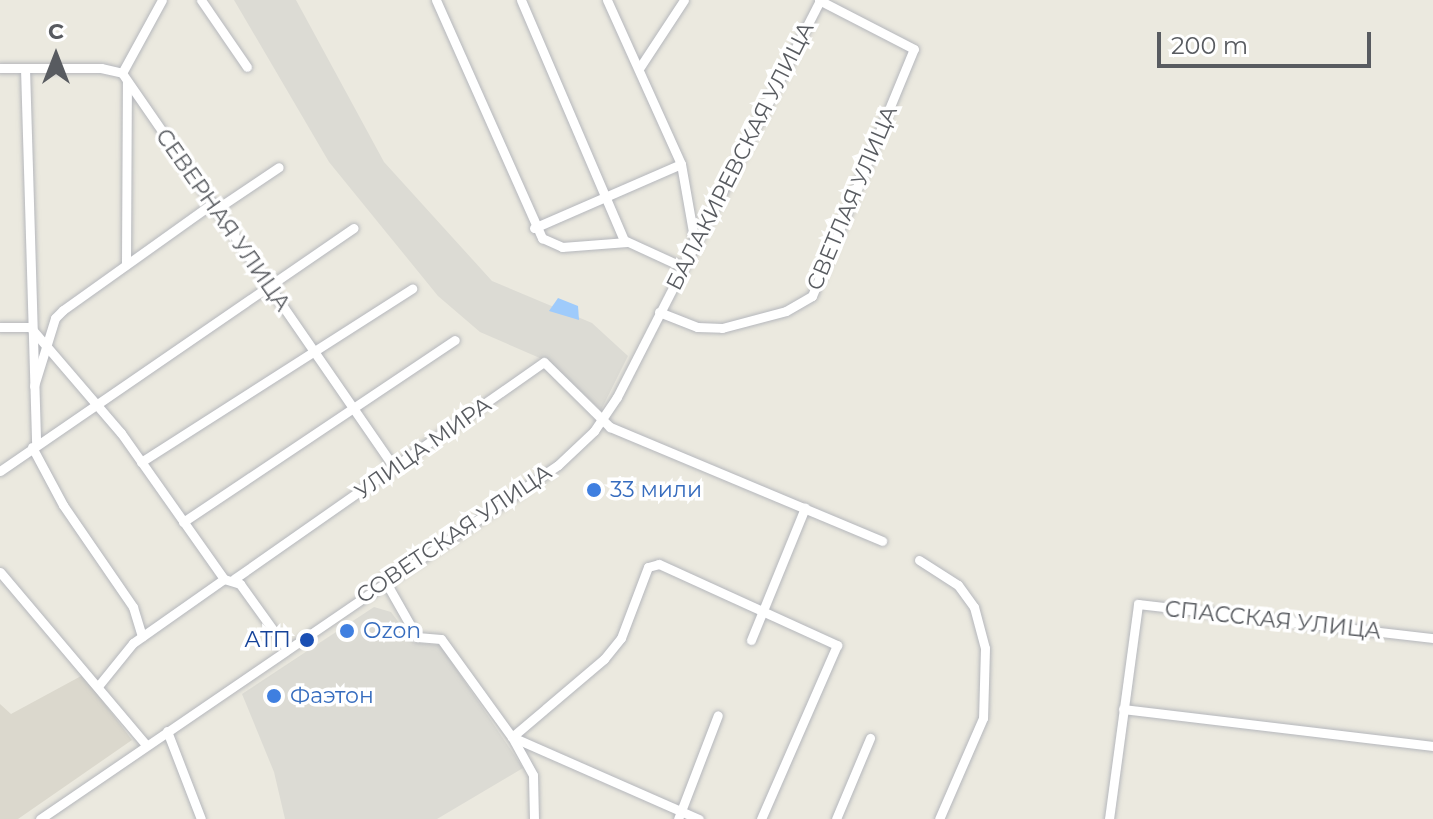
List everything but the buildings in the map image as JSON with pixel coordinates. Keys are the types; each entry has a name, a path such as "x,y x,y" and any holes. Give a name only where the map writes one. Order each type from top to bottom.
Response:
{"street":[{"path":"126,262 124,77 162,0"},
{"path":"201,0 247,67"},
{"path":"436,0 475,82 534,228 542,238 562,247 627,242 683,267"},
{"path":"521,0 627,242"},
{"path":"607,0 640,67 681,164 695,245"},
{"path":"640,67 684,0"},
{"name":"БАЛАКИРЕВСКАЯ УЛИЦА","path":"659,312 819,0"},
{"name":"СВЕТЛАЯ УЛИЦА","path":"659,312 697,327 722,328 786,311 812,296 914,49 819,0"},
{"path":"0,68 101,68 124,77"},
{"path":"25,68 34,446 63,505 133,607 142,637"},
{"name":"СЕВЕРНАЯ УЛИЦА","path":"124,77 395,468"},
{"path":"534,228 681,164"},
{"path":"32,389 55,318 126,262 279,167"},
{"path":"0,471 353,228"},
{"path":"141,462 412,289"},
{"name":"СОВЕТСКАЯ УЛИЦА","path":"40,819 384,579 558,465 603,419 659,312"},
{"path":"0,327 30,327"},
{"path":"30,327 97,403 183,522 286,648"},
{"path":"183,522 455,340"},
{"name":"УЛИЦА МИРА","path":"99,685 113,662 142,637 395,468 544,362 603,419"},
{"path":"603,419 610,427 882,541"},
{"path":"751,640 805,508"},
{"path":"919,560 958,585 974,607 985,648 983,718 939,819"},
{"path":"512,737 604,659 621,638 648,567 659,564 833,641 839,651 761,819"},
{"path":"0,572 99,685 146,745"},
{"path":"384,579 417,637 441,639 512,737 533,775 534,819"},
{"name":"СПАССКАЯ УЛИЦА","path":"1110,819 1138,604 1433,638"},
{"path":"1123,709 1433,746"},
{"path":"680,815 718,715"},
{"path":"167,731 201,819"},
{"path":"512,737 680,815 699,819"},
{"path":"836,819 870,738"},
{"path":"1110,819 1116,819"}],"shaded area":[{"path":"234,0 296,0 384,162 492,281 592,323 628,356 601,410 549,362 480,332 438,296 329,162"},
{"path":"374,607 391,612 414,643 440,645 523,768 437,819 285,819 274,772 242,694"},
{"path":"83,675 132,740 18,819 0,819 0,704 11,714"}],"water":[{"path":"558,298 578,306 579,320 549,311"}],"place":[{"name":"33 мили","path":"594,490"},
{"name":"Ozon","path":"347,631"},
{"name":"АТП","path":"307,640"},
{"name":"Фаэтон","path":"274,696"}]}
